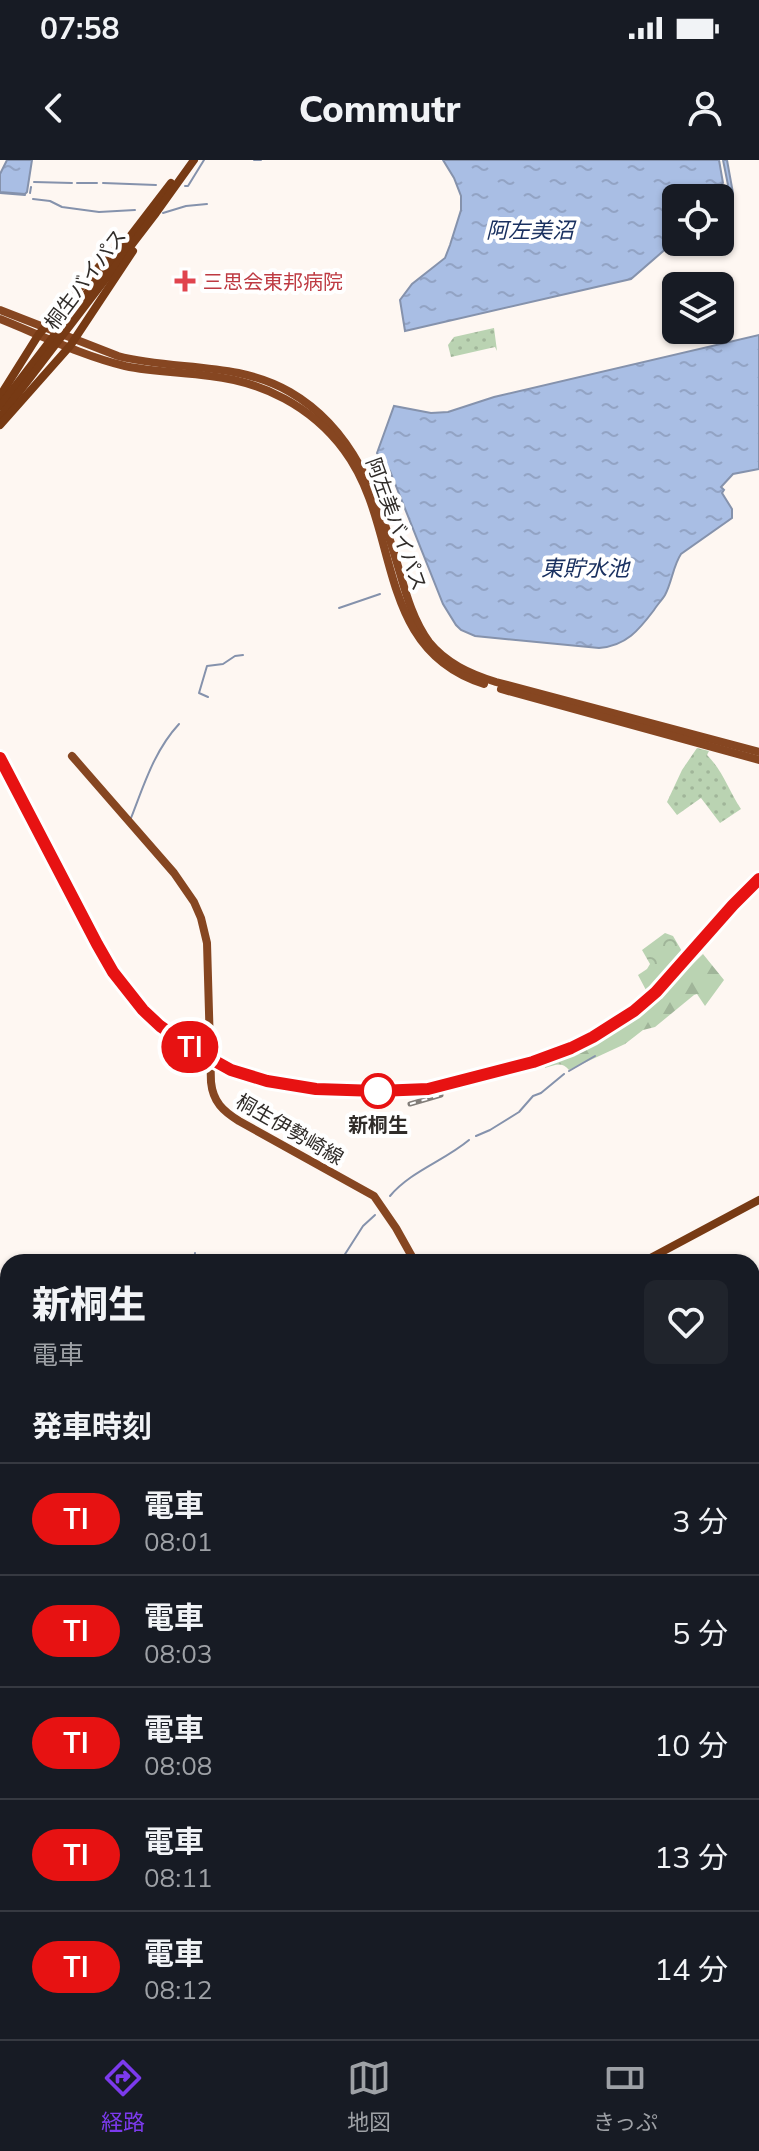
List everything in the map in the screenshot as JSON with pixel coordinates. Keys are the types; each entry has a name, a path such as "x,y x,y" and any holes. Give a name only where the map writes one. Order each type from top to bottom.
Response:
{"highway":[{"name":"桐生バイパス","path":"62,331 188,160"},
{"name":"桐生バイパス","path":"0,406 156,213 194,160"},
{"path":"0,396 41,331 150,203 171,183"},
{"path":"0,425 72,343 156,213"},
{"name":"桐生バイパス","path":"0,417 52,343"},
{"path":"658,1254 759,1200"}],"main road":[{"name":"阿左美バイパス","path":"0,310 41,331"},
{"name":"阿左美バイパス","path":"0,319 72,343 116,364 246,382 279,395 314,418 341,446 358,473 411,627 430,652 457,673 538,700 759,760"},
{"name":"阿左美バイパス","path":"72,343 137,361 246,374 282,388 318,412 343,438 368,480 418,624 435,648 456,666 504,684 759,752"},
{"name":"桐生伊勢崎線","path":"72,756 174,873 198,911 207,943 211,1082 218,1104 239,1121 374,1196 411,1254"}],"green space":[{"path":"494,328 497,351 495,347 451,357 448,345 454,337"},
{"path":"697,748 709,751 707,755 722,774 741,809 720,823 701,798 677,815 667,802 682,770"},
{"path":"665,933 673,936 683,953 647,992 638,975 650,964 642,950"},
{"path":"703,954 724,980 705,1006 697,994 694,995 655,1027 643,1030 625,1044 569,1070 561,1065 545,1068 545,1064 592,1045 631,1020"}],"water":[{"path":"7,160 32,160 25,194 0,192 0,174"},
{"name":"阿左美沼","path":"443,160 719,160 723,183 662,184 662,252 631,279 405,331 400,300 412,284 445,258 450,245 461,210 461,196"},
{"name":"阿左美沼","path":"723,160 727,160 731,184 728,184"},
{"name":"東貯水池","path":"759,335 759,469 733,474 721,487 732,509 732,518 681,554 665,595 637,630 617,644 599,648 475,636 461,630 443,604 390,471 377,453 394,406 431,413 448,412 494,397 721,344 734,344 734,341"}],"waterway":[{"path":"185,186 188,186 204,160"},
{"path":"254,160 261,160"},
{"path":"34,182 72,183"},
{"path":"77,183 97,183"},
{"path":"103,183 156,185"},
{"path":"30,193 31,187"},
{"path":"0,193 25,195"},
{"path":"33,199 99,212 135,210"},
{"path":"163,213 207,204"},
{"path":"339,608 380,594"},
{"path":"208,697 199,693 207,666 223,664 243,655"},
{"path":"131,818 156,757 179,724"},
{"path":"569,1071 595,1056"},
{"path":"476,1136 519,1112 533,1096 564,1074"},
{"path":"390,1196 398,1187 469,1140"},
{"path":"345,1254 363,1226 375,1215"}],"railway":[{"path":"0,758 97,944 138,1002 170,1034 209,1059 244,1075 281,1084 356,1091 432,1088 564,1050 616,1023 642,1004 759,879"},
{"path":"410,1104 441,1095"}],"train":[{"name":"TI","path":"0,758 97,944 132,998 160,1026 218,1064 249,1077 299,1087 361,1091 428,1089 533,1062 571,1048 634,1011 656,992 759,879"}],"place":[{"name":"三思会東邦病院","path":"185,281"},
{"name":"新桐生","path":"378,1091"}]}
